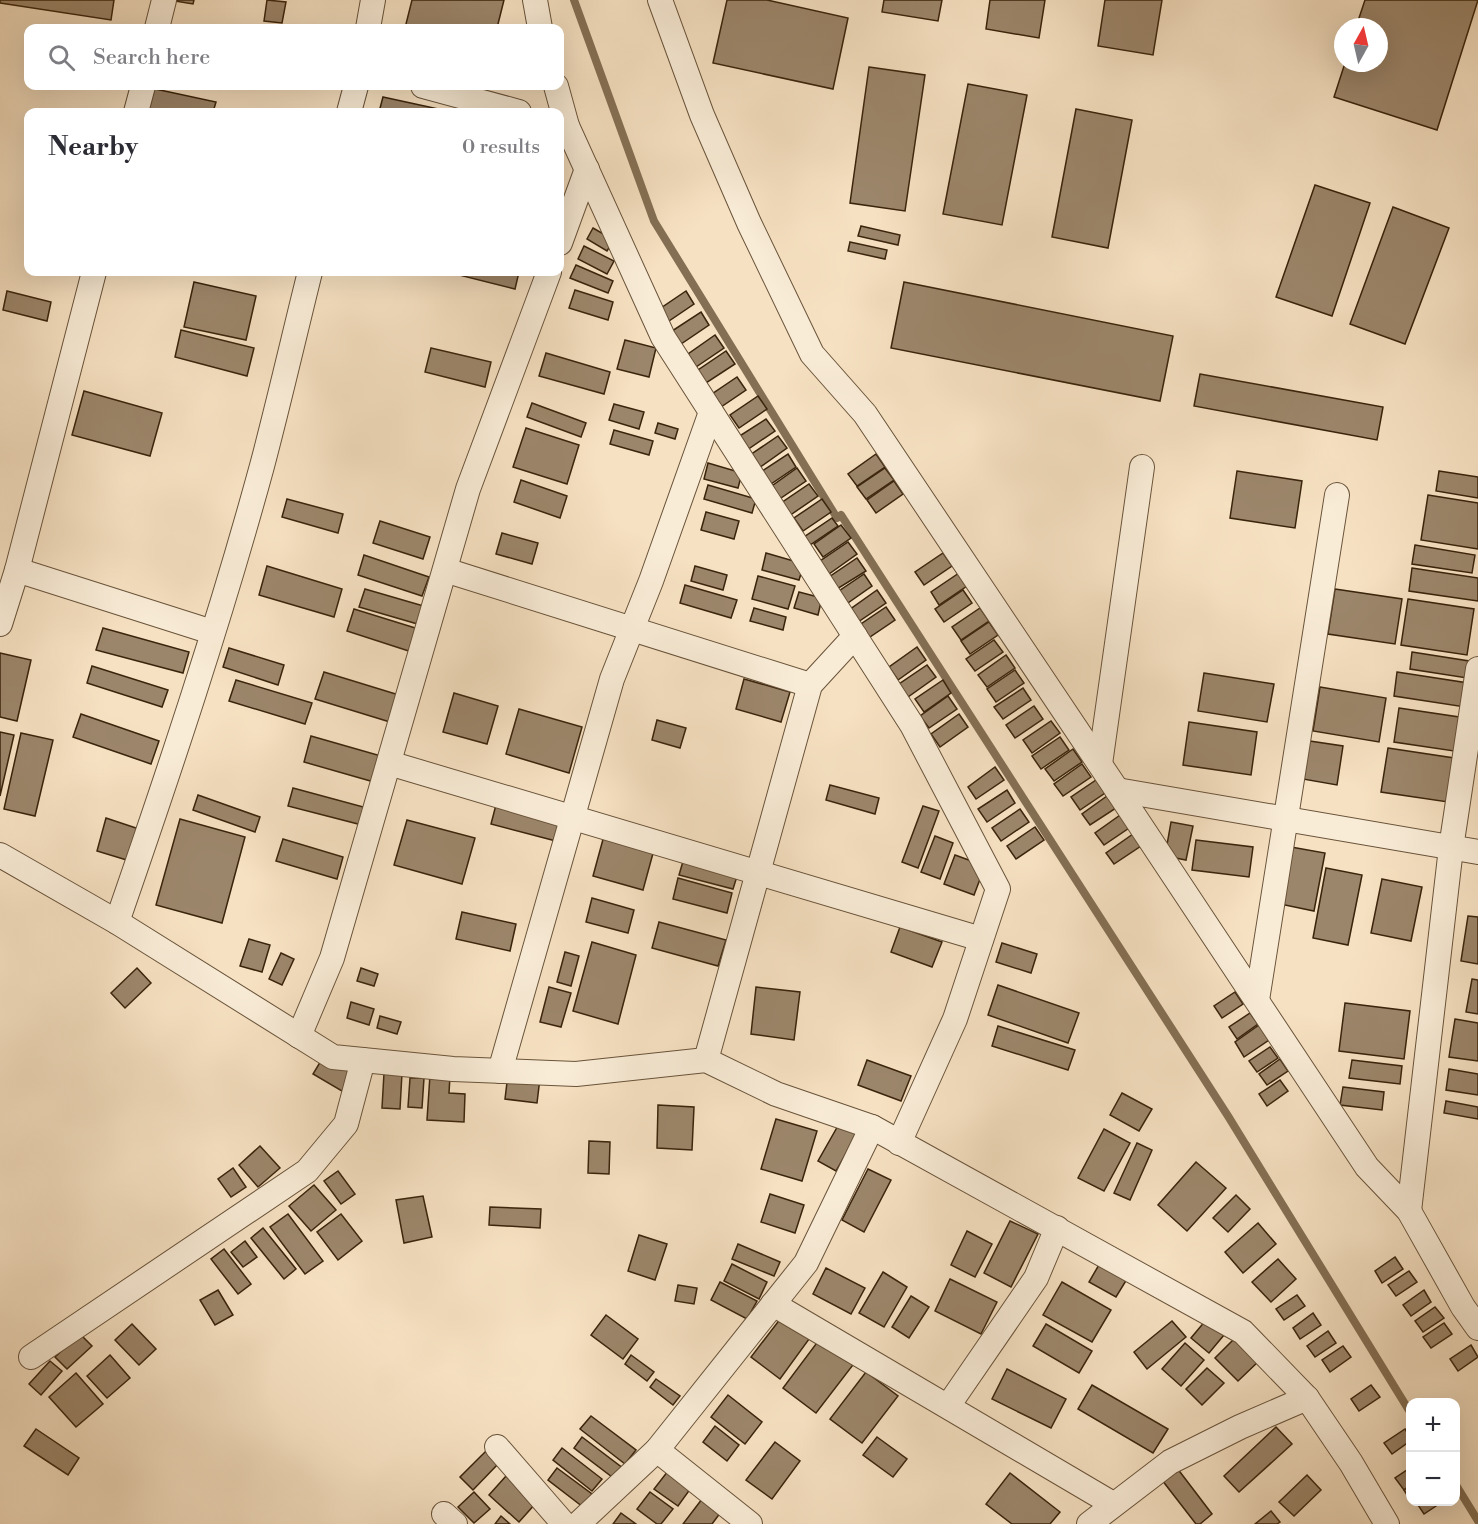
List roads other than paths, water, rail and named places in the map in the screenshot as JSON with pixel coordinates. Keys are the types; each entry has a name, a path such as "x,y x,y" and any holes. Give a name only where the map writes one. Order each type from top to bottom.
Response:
{"street":[{"path":"158,24 164,0"},
{"path":"369,24 373,0"},
{"path":"535,0 539,24"},
{"path":"660,0 702,115 749,223 812,354 865,414 1367,1167 1409,1211 1463,1307 1478,1328"},
{"path":"137,108 142,90"},
{"path":"350,108 355,90"},
{"path":"438,90 504,108"},
{"path":"557,90 560,108"},
{"path":"564,127 587,169 663,337 912,725 998,889 955,1019 899,1143"},
{"path":"564,232 587,169"},
{"path":"0,624 17,570 93,276"},
{"path":"117,922 212,632 262,466 309,276"},
{"path":"299,1035 332,958 468,489 548,276"},
{"path":"500,1071 612,679 711,412"},
{"path":"1100,764 1142,467"},
{"path":"1257,1000 1337,495"},
{"path":"17,570 212,632"},
{"path":"445,570 810,685"},
{"path":"706,1060 810,685 855,636"},
{"path":"1409,1211 1451,848 1478,669"},
{"path":"389,763 981,939"},
{"path":"1117,790 1478,852"},
{"path":"0,855 117,922 333,1057 453,1069 576,1074 706,1060 776,1094 872,1127 1243,1332 1307,1398 1351,1463 1387,1524"},
{"path":"31,1357 307,1171 346,1124 363,1060"},
{"path":"578,1524 657,1450 806,1263 872,1127"},
{"path":"948,1407 1036,1278 1057,1228"},
{"path":"773,1304 1113,1504"},
{"path":"1089,1524 1170,1462 1240,1427 1307,1398"},
{"path":"497,1447 564,1524"},
{"path":"657,1450 750,1524"}],"waterway":[{"path":"574,0 654,221 837,518 841,515 1228,1116 1406,1405"},
{"path":"1460,1492 1478,1521"}]}
